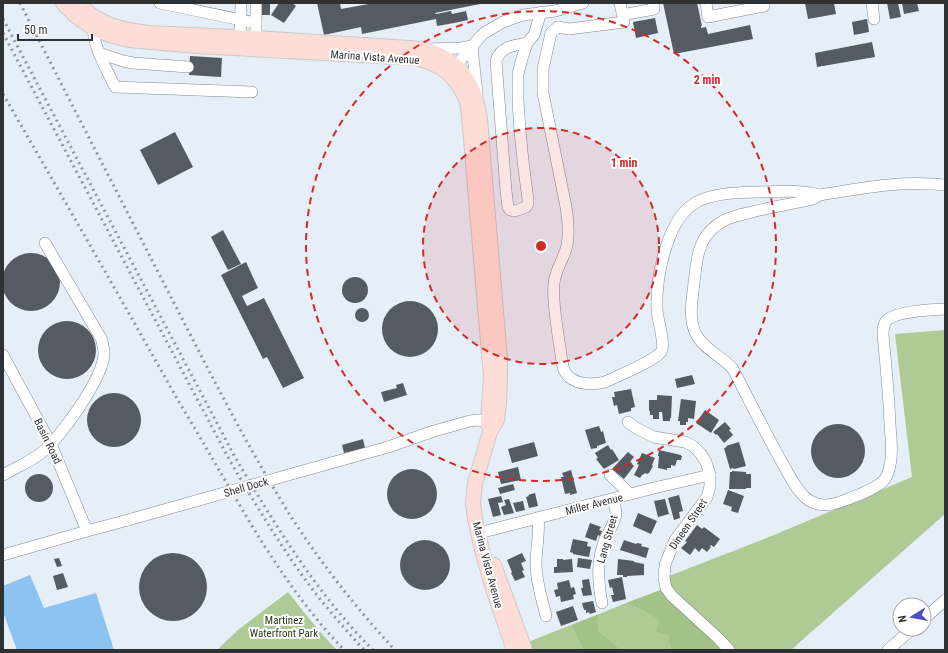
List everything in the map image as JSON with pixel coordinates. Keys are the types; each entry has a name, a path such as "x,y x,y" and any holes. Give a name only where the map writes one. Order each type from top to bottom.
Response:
{"main road":[{"name":"Marina Vista Avenue","path":"63,3 77,17 93,22"},
{"name":"Marina Vista Avenue","path":"78,3 93,22 110,35 129,40 197,46 240,43 256,44 416,58 440,67 462,72 472,88 478,107 500,359 497,420 489,427"},
{"name":"Marina Vista Avenue","path":"256,44 424,49 444,57 452,69 458,85 467,101 491,376 489,427 475,483 473,503 483,554 494,592 514,650"},
{"path":"479,533 493,561 525,650"}],"street":[{"path":"160,3 256,23"},
{"path":"240,43 241,3"},
{"path":"256,3 256,44"},
{"path":"452,69 484,33 503,22 523,15 555,11 583,3"},
{"path":"558,27 569,29 624,22 620,3"},
{"path":"622,15 654,9 653,3"},
{"path":"706,3 708,17 764,6 764,3"},
{"path":"872,3 874,19"},
{"path":"555,11 558,27"},
{"path":"527,43 506,48 497,56 496,61 506,192 508,208 514,211 526,207 528,204 518,100 518,74 527,43 534,35 541,12"},
{"path":"93,22 95,40 99,53 115,87 252,92"},
{"path":"558,27 551,33 543,69 542,88 568,221 566,249 555,274 554,287 556,320 562,361 565,371 569,377 585,384 599,384 646,362 660,352 663,347 663,340 657,314 657,296 666,247 674,227 689,207 697,202 717,196 753,192 799,192 820,195"},
{"path":"424,49 462,48 472,46"},
{"path":"472,46 478,107"},
{"path":"99,53 133,63 188,67"},
{"path":"945,185 912,182 887,184 820,195 813,199 759,210 730,218 712,230 700,248 697,260 692,303 693,325 698,339 733,369 783,464 798,488 804,497 820,505 836,504 867,491 885,479 888,472 891,450 889,400 883,335 883,328 885,324 893,316 900,314 945,309"},
{"path":"3,475 40,454 51,444 86,398 101,368 104,352 102,340 45,243"},
{"name":"Basin Road","path":"3,355 51,444 87,531"},
{"name":"Shell Dock","path":"3,555 388,447 434,431 470,421 478,420 489,427"},
{"name":"Dineen Street","path":"628,422 654,437 685,442 693,446 706,462 710,475 710,486 707,497 675,540 665,565 664,578 666,588 672,596 729,650"},
{"path":"610,475 630,494"},
{"name":"Miller Avenue","path":"479,533 710,475"},
{"name":"Lang Street","path":"602,603 598,574 600,557 605,540 616,515 613,499"},
{"path":"538,518 539,532 536,553 537,576 546,616"},
{"path":"932,612 945,600"},
{"path":"888,650 903,637"}],"green space":[{"path":"945,330 945,514 791,650 732,650 669,587 669,576 774,535 912,477 895,334"},
{"path":"663,589 724,650 670,650 668,635 656,632 660,621 644,611 626,603"},
{"name":"Martinez Waterfront Park","path":"288,592 337,650 217,650 238,630"},
{"path":"626,603 661,621 668,635 670,650 623,650 598,630 599,614"},
{"path":"599,614 598,630 623,650 583,650 571,625"},
{"path":"571,625 583,650 525,650 523,644"}],"water":[{"path":"30,575 44,608 96,593 114,650 17,650 3,612 3,586"}],"building":[{"path":"279,3 292,3 296,6 284,23 271,15"},
{"path":"317,3 340,3 341,9 374,3 480,4 435,13 451,11 452,14 466,11 468,20 454,23 437,26 436,19 362,34 361,27 324,35"},
{"path":"663,3 697,3 702,26 701,28 706,27 708,34 750,25 753,39 674,54"},
{"path":"805,3 834,3 836,14 808,19"},
{"path":"887,3 898,3 901,17 890,19"},
{"path":"902,3 917,3 919,11 904,14"},
{"path":"261,4 270,4 270,15 261,15"},
{"path":"655,18 658,33 636,38 633,22"},
{"path":"867,19 869,32 854,35 852,22"},
{"path":"872,42 875,57 817,67 815,53"},
{"path":"190,56 222,58 221,77 189,75"},
{"path":"175,132 193,167 158,185 140,150"},
{"path":"223,230 241,264 228,270 211,237"},
{"path":"25,253 37,253 52,261 60,276 60,288 52,303 37,311 25,311 10,303 2,288 2,276 10,261"},
{"path":"246,262 258,288 242,296 247,306 264,298 304,378 283,388 267,357 263,359 221,275"},
{"path":"355,277 364,281 368,290 364,299 355,303 346,299 342,290 346,281"},
{"path":"410,301 421,303 430,309 436,318 438,329 436,340 430,349 421,355 410,357 399,355 390,349 384,340 382,329 384,318 390,309 399,303"},
{"path":"359,308 365,308 369,312 369,318 365,322 359,322 355,318 355,312"},
{"path":"61,321 73,321 88,329 96,344 96,356 88,371 73,379 61,379 46,371 38,356 38,344 46,329"},
{"path":"692,375 695,384 677,388 675,379"},
{"path":"403,383 407,395 384,402 381,392 397,388 396,385"},
{"path":"631,389 635,407 631,408 631,411 619,414 617,405 614,406 612,397 615,397 614,392"},
{"path":"109,393 119,393 129,397 137,405 141,415 141,425 137,435 129,443 119,447 109,447 99,443 91,435 87,425 87,415 91,405 99,397"},
{"path":"657,395 672,396 670,421 663,421 662,412 659,412 659,419 653,419 653,415 650,415 649,400 657,400"},
{"path":"681,399 696,401 694,419 688,418 686,425 680,425 680,421 678,421"},
{"path":"705,410 719,420 711,433 696,423"},
{"path":"725,422 731,429 729,430 733,435 724,443 717,434 716,435 713,432"},
{"path":"833,424 843,424 853,428 861,436 865,446 865,456 861,466 853,474 843,478 833,478 823,474 815,466 811,456 811,446 815,436 823,428"},
{"path":"599,426 601,432 603,431 606,443 597,446 597,448 591,449 585,430"},
{"path":"363,439 365,448 344,453 342,445"},
{"path":"534,442 538,456 512,463 508,449"},
{"path":"739,442 746,466 730,469 724,448"},
{"path":"608,445 619,460 604,469 596,459 598,458 595,453"},
{"path":"659,450 681,455 681,460 677,460 675,466 671,465 671,468 667,468 667,470 658,468"},
{"path":"628,452 634,457 630,462 634,466 624,479 612,469"},
{"path":"642,453 655,458 649,473 645,473 640,478 634,475 639,465 637,464"},
{"path":"518,467 521,480 501,484 498,472"},
{"path":"412,469 422,471 430,476 435,484 437,494 435,504 430,512 422,517 412,519 402,517 394,512 389,504 387,494 389,484 394,476 402,471"},
{"path":"571,470 577,493 570,495 570,493 565,494 561,477 564,477 562,473"},
{"path":"730,472 751,474 751,488 729,489"},
{"path":"39,474 49,478 53,488 49,498 39,502 29,498 25,488 29,478"},
{"path":"513,484 515,490 500,494 498,488"},
{"path":"728,490 744,496 738,513 731,511 732,507 723,504"},
{"path":"535,493 538,506 529,508 526,497"},
{"path":"679,495 683,511 679,512 680,518 674,520 668,498"},
{"path":"501,496 503,502 498,503 501,515 493,517 488,499"},
{"path":"509,499 514,513 504,515 501,507 506,505 504,500"},
{"path":"665,499 669,514 658,517 654,501"},
{"path":"523,501 525,510 516,512 513,503"},
{"path":"638,513 657,521 651,534 633,526"},
{"path":"590,523 601,527 599,530 602,531 600,536 598,535 596,541 585,537"},
{"path":"697,525 702,529 704,527 720,539 714,547 711,545 710,546 711,547 707,552 702,548 699,552 695,548 690,555 681,548 687,542 685,541"},
{"path":"573,539 588,542 587,546 591,547 589,557 570,552"},
{"path":"425,540 435,542 443,547 448,555 450,565 448,575 443,583 435,588 425,590 415,588 407,583 402,575 400,565 402,555 407,547 415,542"},
{"path":"624,540 636,544 642,544 641,546 649,548 646,558 620,550"},
{"path":"173,553 186,556 197,563 204,574 207,587 204,600 197,611 186,618 173,621 160,618 149,611 142,600 139,587 142,574 149,563 160,556"},
{"path":"522,553 526,561 521,563 524,570 522,571 525,577 515,581 507,560"},
{"path":"59,558 62,566 57,567 54,559"},
{"path":"578,558 592,560 590,569 577,567"},
{"path":"557,559 572,559 573,572 554,573 554,567 557,567"},
{"path":"618,559 644,564 644,575 623,577 623,575 617,575"},
{"path":"63,573 68,587 57,590 53,576"},
{"path":"622,577 626,599 613,602 611,595 614,595 608,580"},
{"path":"589,579 592,595 583,596 581,588 583,588 582,580"},
{"path":"569,580 571,588 574,587 576,594 573,595 574,599 561,602 560,596 556,597 554,590 558,589 557,583"},
{"path":"593,601 596,612 590,614 589,612 586,613 582,603"},
{"path":"573,606 578,620 561,626 556,612"}],"railway":[{"path":"20,3 213,379 270,482 297,526 323,563 365,617 395,650"},
{"path":"3,19 236,459 298,559 334,606 373,650"},
{"path":"3,33 230,461 291,559 325,605 364,650"},
{"path":"3,94 254,530 296,592 327,632 344,650"}]}
